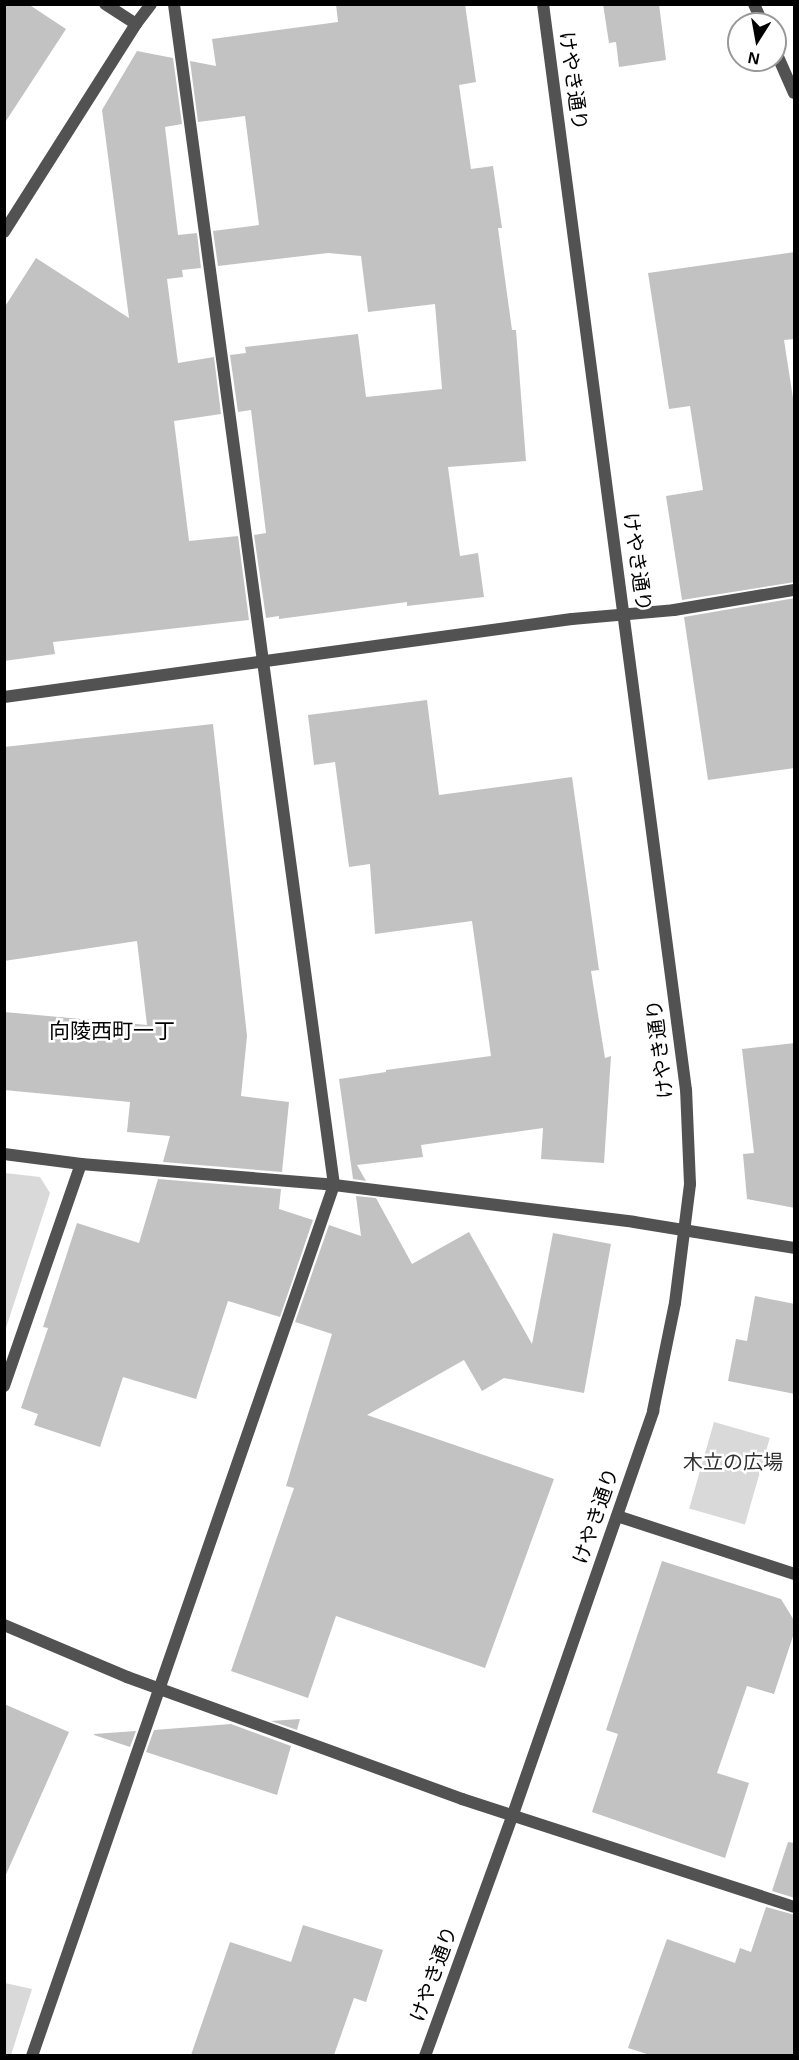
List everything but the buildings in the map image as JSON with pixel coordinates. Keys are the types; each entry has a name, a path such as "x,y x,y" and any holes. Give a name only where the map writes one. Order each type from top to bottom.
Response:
{"street":[{"path":"105,4 136,24"},
{"path":"4,232 151,4"},
{"path":"32,2055 333,1185 174,4"},
{"name":"けやき通り","path":"425,2055 512,1817 652,1412 675,1303 690,1184 686,1090 543,4"},
{"path":"785,72 795,93"},
{"path":"4,697 264,660 674,610 795,590"},
{"path":"4,1154 81,1164 333,1185 685,1230 795,1248"},
{"path":"4,1386 81,1164"},
{"path":"617,1516 795,1574"},
{"path":"4,1625 158,1689 512,1817 795,1907"}],"green space":[{"path":"5,1173 40,1177 50,1193 5,1331"},
{"name":"木立の広場","path":"714,1422 770,1438 745,1525 689,1509"},
{"path":"5,1983 32,1989 11,2055 5,2055"}],"district":[{"name":"向陵西町一丁","path":"112,1031"}]}
